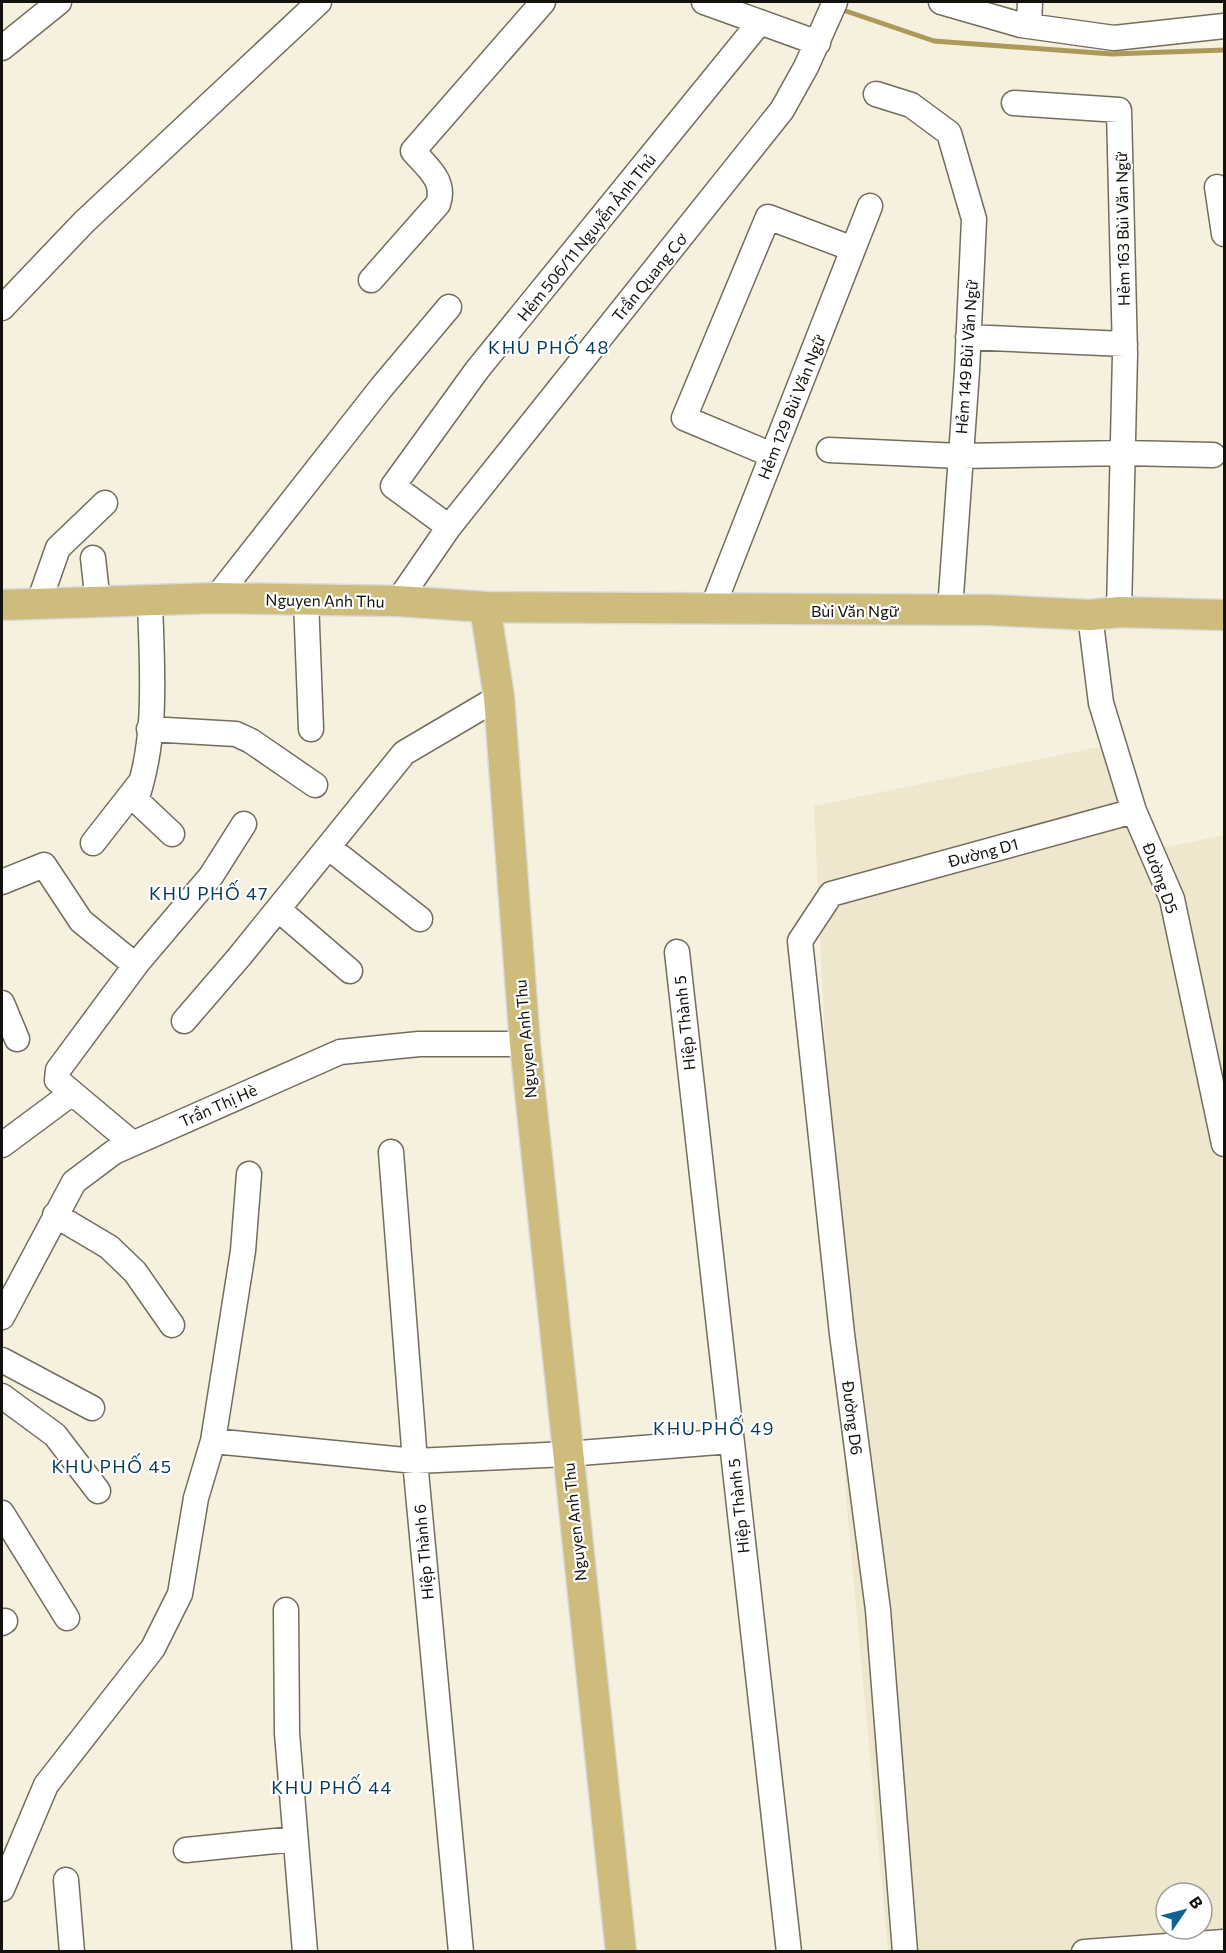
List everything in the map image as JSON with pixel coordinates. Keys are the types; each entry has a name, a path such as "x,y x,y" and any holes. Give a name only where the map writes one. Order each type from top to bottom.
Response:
{"main road":[{"name":"Nguyen Anh Thu","path":"2,605 150,602 216,598 398,601 485,607 499,696 525,1044 621,1952"},
{"name":"Bùi Văn Ngữ","path":"485,607 950,610 1090,615 1119,612 1224,615"}],"street":[{"path":"2,48 59,2"},
{"path":"2,308 84,222 318,2"},
{"path":"371,280 438,204 442,192 439,182 413,151 543,2"},
{"path":"704,2 760,22 820,37"},
{"name":"Trần Quang Cơ","path":"398,601 449,527 782,110 820,37 835,2"},
{"path":"941,2 1029,26 1114,38 1224,26"},
{"path":"1029,26 1030,2"},
{"name":"Hẻm 506/11 Nguyễn Ảnh Thủ","path":"449,527 393,486 477,370 760,22"},
{"name":"Hẻm 149 Bùi Văn Ngữ","path":"876,94 894,98 928,117 949,133 974,219 950,610"},
{"name":"Hẻm 163 Bùi Văn Ngữ","path":"1014,103 1119,110 1125,344 1119,612"},
{"path":"1217,187 1224,234"},
{"name":"Hẻm 129 Bùi Văn Ngữ","path":"712,609 870,206"},
{"path":"772,455 684,418 768,217 853,249"},
{"path":"216,598 381,388 449,307"},
{"path":"968,337 1125,344"},
{"path":"829,450 960,456 1124,453 1213,455"},
{"path":"38,604 58,548 105,503"},
{"path":"93,558 98,603"},
{"path":"306,600 311,729"},
{"path":"150,602 152,695 144,776 136,800 172,834"},
{"name":"Đường D5","path":"1090,615 1101,703 1134,811 1172,899 1224,1144"},
{"path":"184,1020 278,909 404,753 499,696"},
{"path":"149,729 236,734 251,741 315,785"},
{"path":"93,843 144,776"},
{"name":"Đường D1","path":"831,894 1134,811"},
{"path":"132,1143 57,1080 58,1070 135,965 211,876 244,824"},
{"path":"328,847 420,918"},
{"path":"2,882 44,865 81,921 135,965"},
{"name":"Đường D6","path":"831,894 800,941 842,1334 878,1610 905,1952"},
{"path":"278,909 350,971"},
{"name":"Hiệp Thành 5","path":"676,952 789,1952"},
{"path":"2,1003 17,1039"},
{"name":"Trần Thị Hè","path":"2,1317 74,1182 114,1152 340,1052 419,1044 525,1044"},
{"path":"2,1145 72,1093"},
{"name":"Hiệp Thành 6","path":"391,1152 415,1461 461,1952"},
{"path":"2,1889 46,1785 153,1648 180,1594 196,1498 213,1441 243,1251 249,1174"},
{"path":"55,1215 116,1253 135,1272 172,1325"},
{"path":"2,1360 92,1408"},
{"path":"2,1396 55,1435 98,1491"},
{"path":"213,1441 415,1461 567,1454 731,1441"},
{"path":"2,1513 67,1618"},
{"path":"286,1610 287,1734 305,1952"},
{"path":"186,1850 296,1839"},
{"path":"66,1880 72,1952"},
{"path":"1084,1952 1224,1942"}],"shaded area":[{"path":"1108,745 1144,852 1224,835 1224,1951 888,1951 846,1497 814,806"}],"waterway":[{"path":"840,9 934,41 1112,54 1224,50"}],"district":[{"name":"KHU PHỐ 48","path":"549,347"},
{"name":"KHU PHỐ 47","path":"209,893"},
{"name":"KHU PHỐ 49","path":"714,1428"},
{"name":"KHU PHỐ 45","path":"112,1466"},
{"name":"KHU PHỐ 44","path":"332,1787"}]}
